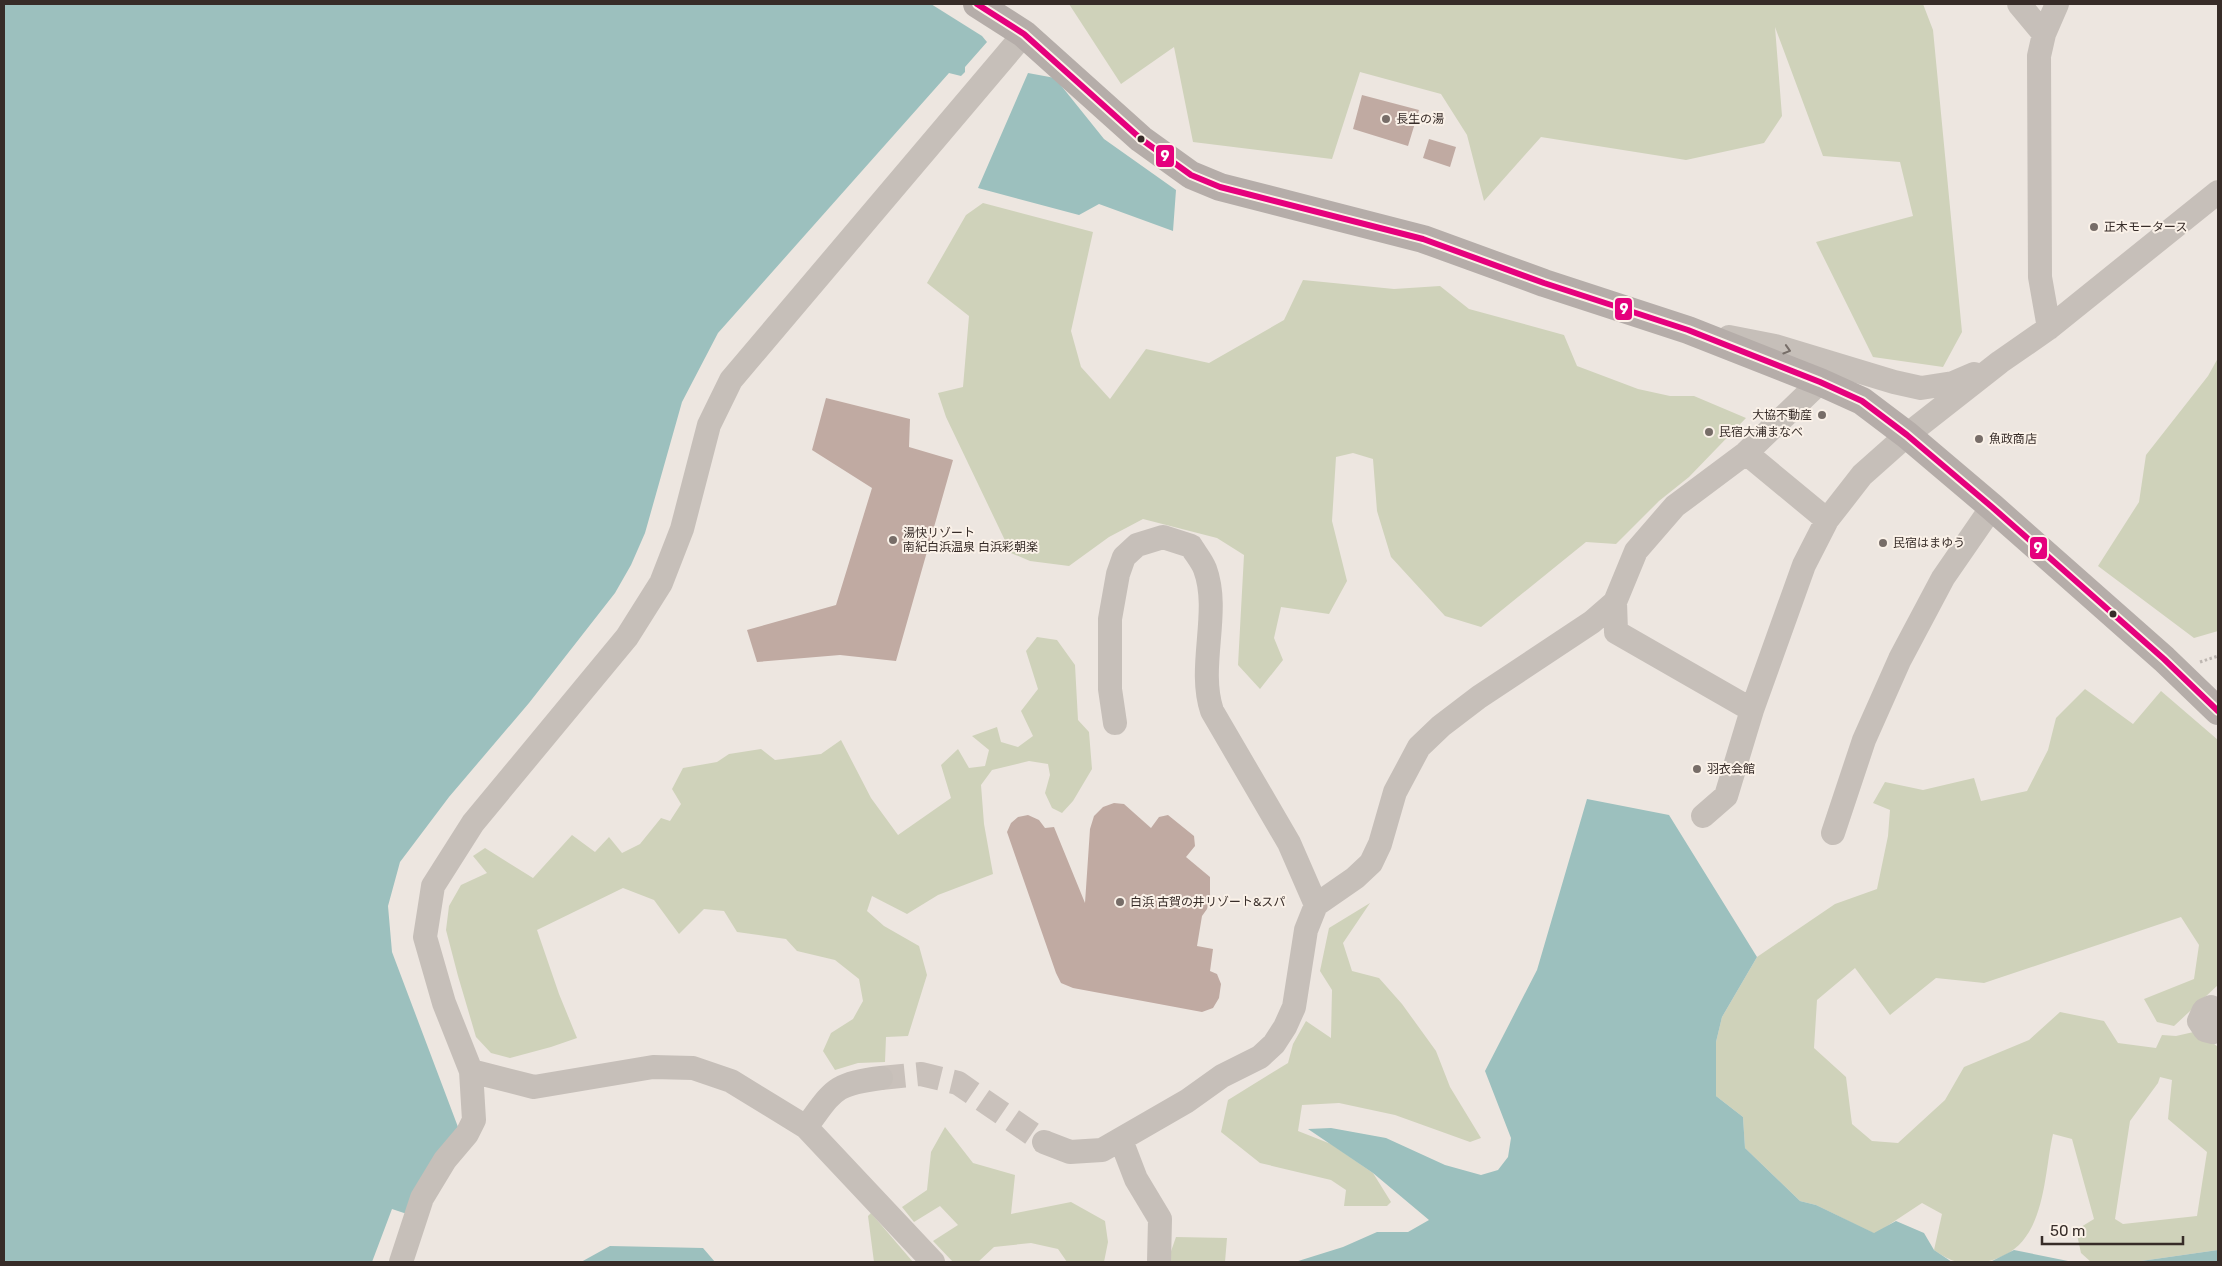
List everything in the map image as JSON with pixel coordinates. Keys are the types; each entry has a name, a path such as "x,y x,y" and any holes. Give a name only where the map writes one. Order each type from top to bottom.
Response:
{"main road":[{"path":"977,4 1024,34 1141,139 1191,175 1220,187 1423,239 1544,283 1688,330 1820,382 1862,402 1908,435 1992,506 2164,659 2218,711"}],"street":[{"path":"2019,4 2044,34"},
{"path":"2048,328 2040,277 2039,56 2044,34 2057,4"},
{"path":"401,1262 422,1198 445,1160 467,1134 474,1120 471,1071 444,1003 425,937 434,886 473,823 627,637 661,584 682,529 709,425 732,380 1024,34"},
{"path":"1703,816 1726,796 1752,710 1804,565 1827,520 1862,475 1908,435 2000,362 2048,328 2218,192"},
{"path":"1688,330 1775,346 1894,382 1921,388 1953,384 2000,362"},
{"path":"1044,1142 1070,1152 1102,1150 1187,1102 1222,1076 1260,1057 1274,1044 1294,1008 1306,930 1316,905 1355,878 1371,863 1380,844 1395,792 1419,747 1441,726 1479,697 1592,622 1614,602 1636,551 1676,506 1746,453 1820,382"},
{"path":"1746,453 1827,520"},
{"path":"1832,833 1864,740 1900,659 1943,578 1992,506"},
{"path":"1115,723 1110,689 1110,619 1118,574 1124,557 1137,545 1164,537 1191,546 1205,568 1210,592 1208,689 1212,711 1289,843 1316,905"},
{"path":"1614,602 1616,632 1752,710"},
{"path":"2218,1010 2207,1008 2201,1013 2199,1020 2205,1030 2213,1032 2218,1030"},
{"path":"471,1071 534,1087 653,1067 693,1068 731,1081 806,1127 933,1262"},
{"path":"806,1127 833,1091 852,1082 881,1078"},
{"path":"1121,1140 1136,1179 1160,1219 1160,1262"}],"green space":[{"path":"1069,4 1923,4 1933,30 1962,332 1943,367 1873,357 1816,242 1913,216 1900,162 1823,156 1775,27 1782,116 1764,143 1686,160 1541,137 1484,201 1467,135 1441,94 1360,72 1332,159 1193,142 1174,47 1121,84"},
{"path":"983,203 1093,232 1071,331 1081,367 1110,399 1146,349 1209,363 1284,320 1303,280 1394,289 1440,286 1469,309 1564,335 1577,366 1638,389 1670,396 1694,396 1746,418 1689,477 1659,501 1616,544 1586,542 1481,627 1445,616 1391,557 1377,511 1373,459 1353,453 1336,457 1332,521 1347,581 1329,614 1281,607 1274,638 1283,660 1260,689 1238,665 1244,555 1217,538 1143,519 1109,537 1069,566 1030,561 1011,553 946,417 938,393 963,387 969,316 927,283 966,215"},
{"path":"2218,358 2218,631 2194,638 2098,566 2139,502 2146,455 2208,376"},
{"path":"1037,637 1057,640 1075,665 1078,720 1089,732 1092,769 1073,801 1062,813 1052,808 1045,793 1050,775 1048,764 1029,761 992,770 981,785 984,824 993,874 938,895 907,914 872,896 867,911 884,926 919,946 927,975 908,1036 886,1037 885,1062 858,1063 835,1070 823,1051 831,1033 853,1019 863,1001 859,979 835,960 797,951 786,939 737,932 724,911 704,909 679,934 654,900 623,888 537,930 559,994 577,1038 510,1058 491,1053 476,1037 446,930 449,906 461,885 487,873 473,856 485,848 533,878 572,835 595,852 609,837 622,853 640,844 661,818 670,821 681,804 672,789 683,768 717,762 729,754 761,749 775,760 821,754 841,740 871,798 898,835 951,798 941,765 958,749 969,768 985,766 989,750 972,736 997,727 1001,742 1018,747 1033,736 1021,711 1038,689 1026,651"},
{"path":"2085,689 2133,724 2161,691 2218,740 2218,985 2174,1026 2157,1022 2144,999 2194,979 2199,945 2181,917 1984,983 1936,978 1890,1015 1855,968 1817,1000 1814,1048 1846,1077 1852,1124 1872,1141 1898,1143 1945,1100 1964,1067 2029,1040 2060,1012 2104,1021 2118,1043 2156,1048 2162,1035 2176,1036 2198,1031 2218,1047 2218,1250 2134,1262 2091,1262 2081,1253 2076,1230 2094,1219 2072,1139 2053,1134 2041,1201 2029,1233 2005,1255 1990,1261 1966,1262 1951,1260 1934,1250 1942,1214 1922,1203 1875,1234 1816,1205 1800,1201 1745,1148 1743,1117 1716,1096 1716,1042 1722,1017 1757,957 1835,904 1877,889 1888,836 1890,810 1873,803 1885,782 1923,790 1974,778 1981,801 2027,791 2048,750 2056,718","holes":["2160,1077 2172,1080 2168,1119 2207,1152 2197,1216 2123,1224 2115,1219 2130,1121 2158,1083"]},
{"path":"1370,903 1343,943 1352,971 1379,978 1402,1004 1436,1051 1450,1087 1481,1138 1470,1142 1395,1115 1339,1103 1302,1105 1298,1131 1331,1144 1373,1173 1391,1202 1387,1206 1344,1206 1346,1190 1331,1180 1260,1163 1221,1132 1228,1100 1288,1063 1293,1044 1306,1021 1331,1038 1332,990 1320,971 1329,928"},
{"path":"945,1127 973,1163 1015,1175 1011,1214 1071,1202 1105,1221 1108,1242 1104,1262 1067,1262 1058,1249 1031,1243 994,1247 978,1262 953,1262 933,1241 958,1225 940,1206 914,1222 902,1207 927,1190 931,1152"},
{"path":"871,1213 913,1262 874,1262 868,1216"},
{"path":"1176,1237 1227,1238 1225,1262 1170,1262 1169,1257"}],"water":[{"path":"4,4 931,4 982,36 987,42 965,67 965,72 961,76 949,73 718,333 682,402 645,533 631,565 615,593 529,703 449,797 400,862 388,906 392,952 458,1127 407,1214 392,1209 372,1262 4,1262"},
{"path":"1028,73 1055,78 1104,139 1176,190 1173,231 1099,204 1079,215 978,188"},
{"path":"1587,799 1669,815 1757,957 1722,1017 1716,1042 1716,1096 1743,1117 1745,1148 1800,1201 1816,1205 1874,1233 1896,1221 1924,1233 1934,1250 1952,1262 1295,1262 1343,1247 1377,1232 1408,1232 1429,1220 1373,1173 1308,1129 1331,1128 1386,1138 1445,1165 1481,1175 1498,1170 1508,1157 1511,1138 1485,1071 1537,970"},
{"path":"610,1246 703,1248 715,1262 581,1262"},
{"path":"2014,1250 2073,1262 1990,1262"},
{"path":"2218,1250 2218,1262 2134,1262"}],"building":[{"name":"長生の湯","path":"1362,95 1419,110 1408,146 1353,129"},
{"path":"1429,139 1456,147 1450,167 1423,158"},
{"name":"湯快リゾート 南紀白浜温泉 白浜彩朝楽","path":"826,398 910,419 909,447 953,460 896,661 840,655 757,662 747,630 836,605 872,488 812,450"},
{"name":"白浜 古賀の井リゾート&スパ","path":"1114,803 1124,804 1151,828 1159,817 1168,815 1194,836 1195,846 1186,857 1210,877 1210,896 1207,909 1202,916 1197,946 1213,949 1210,971 1217,974 1221,984 1219,998 1213,1008 1202,1012 1073,988 1061,983 1056,973 1007,832 1011,823 1018,817 1028,815 1039,820 1045,828 1054,827 1085,903 1090,829 1094,816 1103,807"}],"tunnel":[{"path":"881,1078 921,1074 958,1083 1044,1142"}],"transit line":[{"name":"9","path":"977,4 1024,34 1141,139 1191,175 1220,187 1423,239 1544,283 1688,330 1820,382 1862,401 1907,435 1992,507 2164,659 2218,711"}],"place":[{"name":"長生の湯","path":"1386,119"},
{"name":"正木モータース","path":"2094,227"},
{"name":"大協不動産","path":"1822,415"},
{"name":"民宿大浦まなべ","path":"1709,432"},
{"name":"魚政商店","path":"1979,439"},
{"name":"湯快リゾート 南紀白浜温泉 白浜彩朝楽","path":"893,540"},
{"name":"民宿はまゆう","path":"1883,543"},
{"name":"羽衣会館","path":"1697,769"},
{"name":"白浜 古賀の井リゾート&スパ","path":"1120,902"}]}
